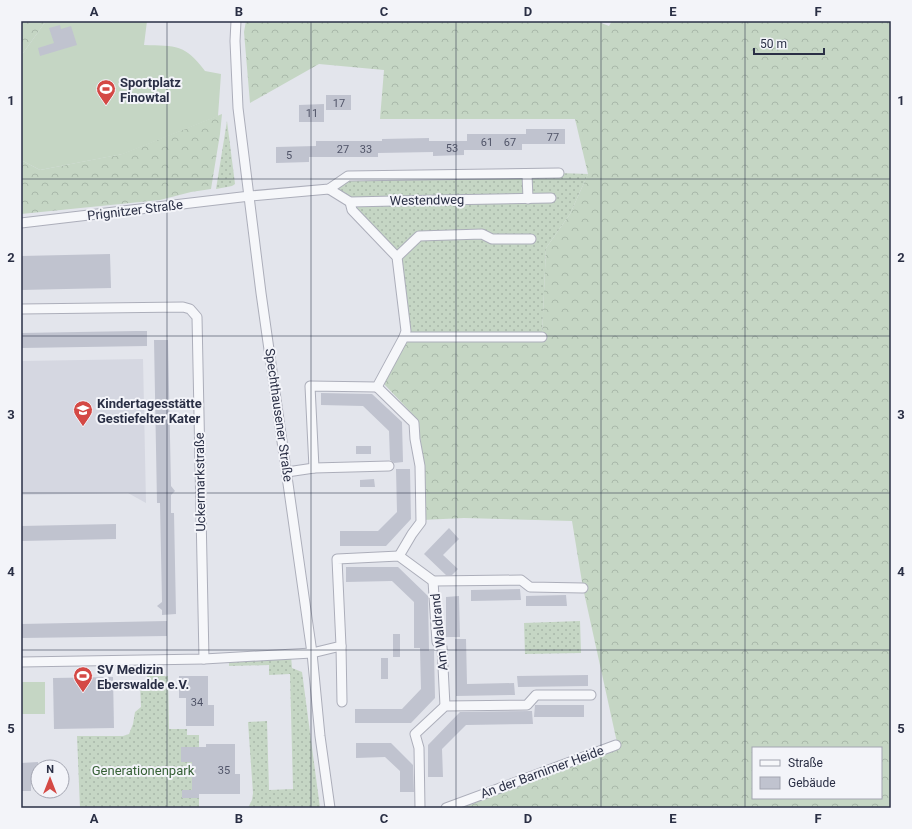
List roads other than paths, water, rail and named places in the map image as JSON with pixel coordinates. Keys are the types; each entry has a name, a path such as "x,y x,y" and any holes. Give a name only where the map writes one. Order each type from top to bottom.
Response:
{"street":[{"name":"Spechthausener Straße","path":"236,21 235,41 238,108 261,293 312,653 320,736 330,808"},
{"name":"Westendweg","path":"250,196 329,189 348,176 559,173"},
{"path":"527,174 528,199"},
{"path":"329,189 350,202 352,210 397,257 406,331 377,387"},
{"name":"Prignitzer Straße","path":"21,223 250,196"},
{"name":"Westendweg","path":"350,202 551,198"},
{"path":"397,257 419,236 482,234 492,239 531,239"},
{"name":"Uckermarkstraße","path":"21,309 183,307 190,309 196,317 204,659"},
{"path":"404,337 542,337"},
{"path":"314,468 310,386 377,387 414,423 415,439 420,466 421,522 399,556"},
{"path":"287,472 314,468 389,466"},
{"path":"342,702 337,559 399,556 433,581 520,580 530,587 583,588"},
{"name":"Am Waldrand","path":"433,581 437,642 442,647 445,706"},
{"path":"21,662 204,659 312,653 341,646"},
{"path":"420,808 419,748 415,734 445,706 527,704 536,695 591,695"},
{"name":"An der Barnimer Heide","path":"446,808 616,745"}],"place":[{"name":"Sportplatz Finowtal","path":"106,106"},
{"name":"Kindertagesstätte Gestiefelter Kater","path":"83,427"},
{"name":"SV Medizin Eberswalde e.V.","path":"83,693"}],"park label":[{"name":"Generationenpark","path":"143,770"}]}
